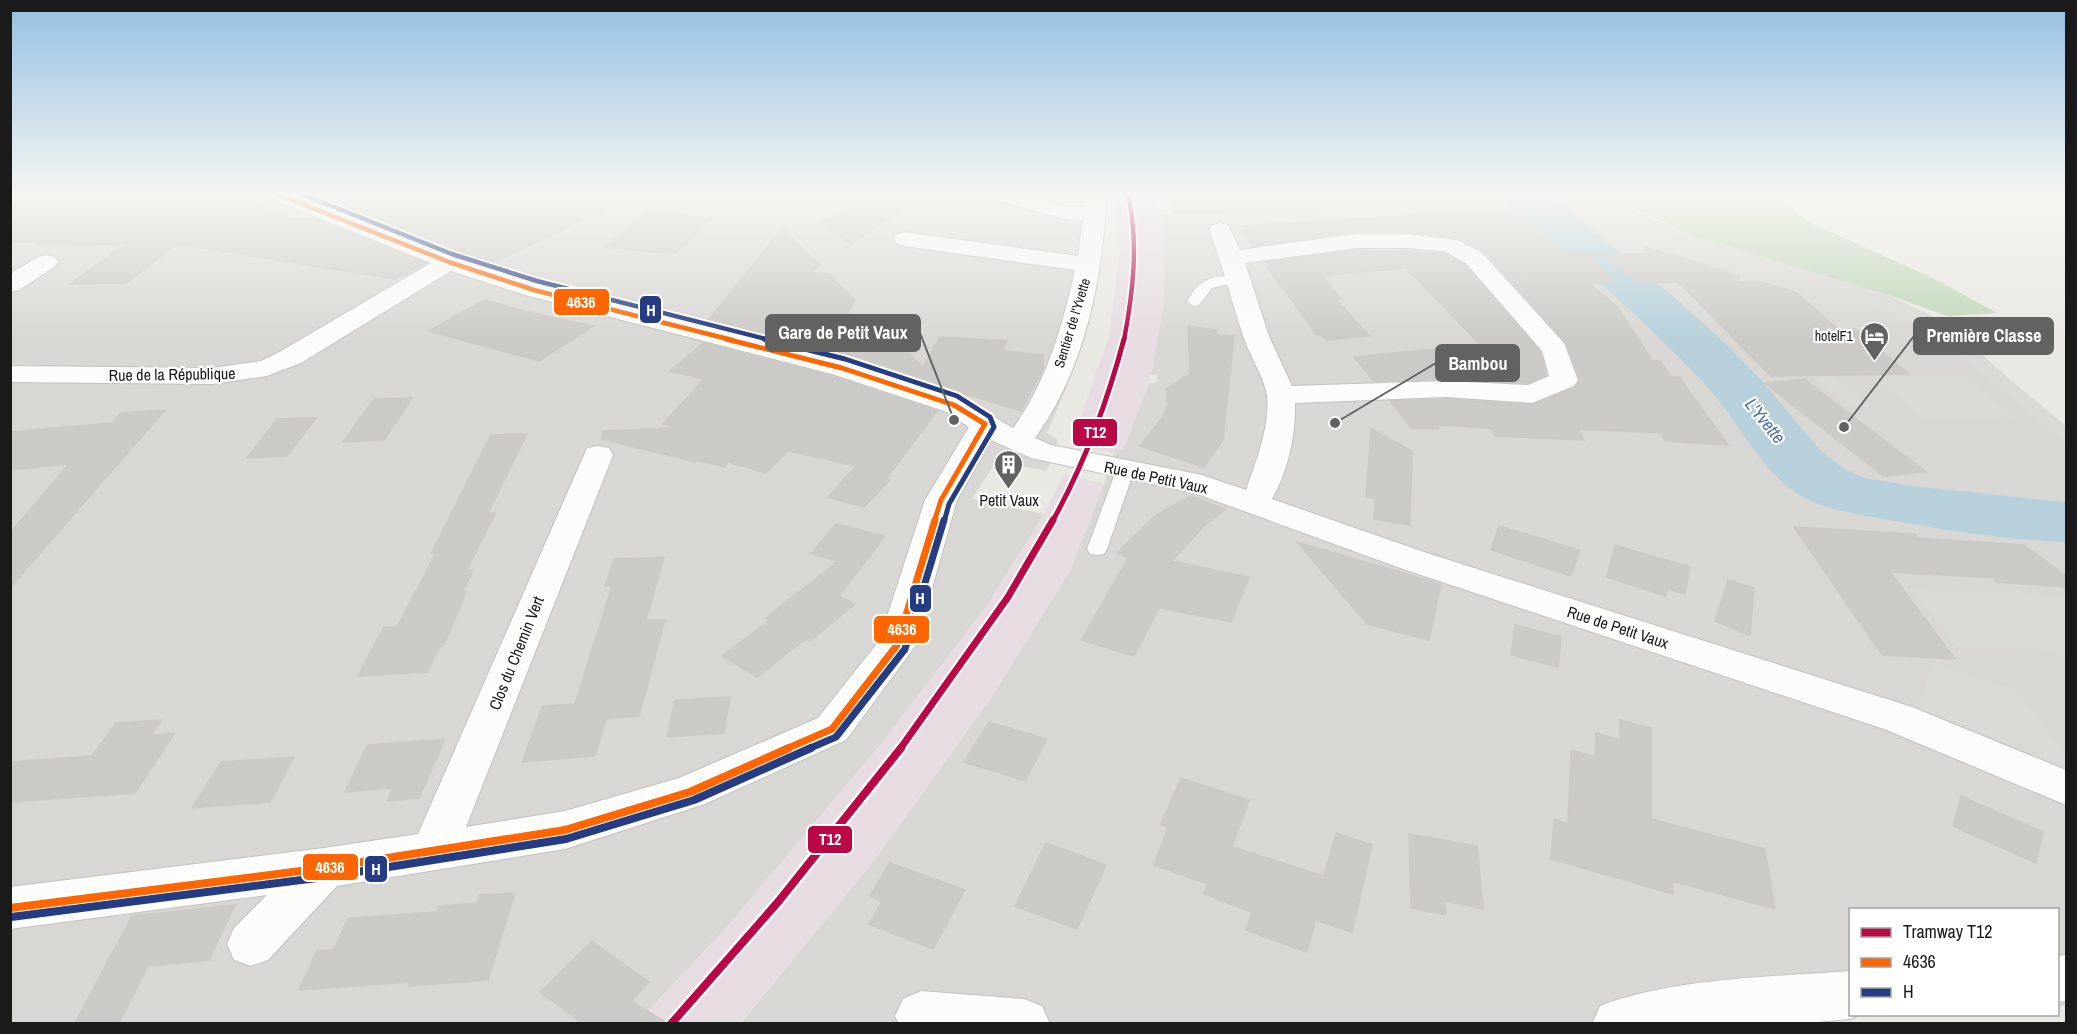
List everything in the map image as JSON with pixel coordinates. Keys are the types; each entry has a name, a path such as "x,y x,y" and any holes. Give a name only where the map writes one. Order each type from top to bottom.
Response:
{"street":[{"name":"Rue de Petit Vaux","path":"399,242 449,262 534,290 842,368 954,405 1001,432 1056,456 1202,484 1415,561 1898,718 2067,788"},
{"path":"929,242 1089,265"},
{"name":"Sentier de l'Yvette","path":"10,908 324,868 565,830 690,792 832,729 897,645 941,500 1001,432 1033,425 1053,383 1071,332 1089,265 1092,242"},
{"path":"1225,242 1256,336 1281,394 1281,418 1275,448 1262,489 1253,504"},
{"path":"1235,268 1350,242"},
{"path":"1281,394 1316,395 1446,389 1532,394 1564,380 1555,349 1474,258 1449,245 1419,242"},
{"path":"10,285 46,262"},
{"name":"Rue de la République","path":"10,374 212,376 267,368 291,357 449,262"},
{"name":"Clos du Chemin Vert","path":"434,852 598,455"},
{"path":"251,944 324,868"},
{"path":"1618,1023 1702,1007 1849,995"},
{"path":"921,1016 1024,1023"}],"lane":[{"path":"1194,302 1207,282 1235,268"},
{"path":"1097,549 1126,468"}],"shaded area":[{"path":"10,242 1103,242 1101,257 1066,388 1047,433 1058,440 1047,471 996,462 972,499 1044,514 988,604 884,740 733,920 637,1023 11,1024"},
{"path":"1119,242 1164,242 1164,302 1149,383 1123,450 1115,449 1113,453 1071,445 1109,336 1120,251"},
{"path":"1163,242 1718,242 1888,295 1945,322 2066,429 2066,1006 2059,1006 2059,908 1849,908 1849,1016 1868,1016 1709,1024 740,1024 874,861 991,698 1071,569 1115,449 1123,450 1149,383 1156,383 1157,375 1151,375 1164,302"},
{"path":"1619,242 1678,244 1671,248 1629,249"},
{"path":"1861,293 1942,323 2066,426 2066,444 1921,325 1853,297"},
{"path":"1719,294 1753,323 1868,323 1874,327 1749,328 1743,323 1708,324 1673,295"},
{"path":"1812,360 1871,404 1851,406 1792,362"},
{"path":"1965,377 2018,419 1923,420 1875,378"},
{"path":"1063,475 1104,484 1071,569 991,698 874,861 740,1023 637,1024 733,920 884,740 988,604 1044,514"},
{"path":"1911,588 2066,597 2066,653 1956,646"},
{"path":"1933,664 2018,691 2066,754 2066,771 1918,709"}],"green space":[{"path":"1715,242 1854,242 1941,282 1997,313 1948,316 1888,295"}],"building":[{"path":"43,242 374,242 426,263 395,279 177,244 126,283 70,284 126,244 38,245"},
{"path":"428,242 537,242 489,265"},
{"path":"610,242 687,242 674,254 604,247"},
{"path":"771,242 796,242 820,266 811,272 828,274 855,300 846,314 871,316 923,367 940,337 1007,341 1002,351 1043,355 1043,369 1021,411 953,390 952,393 853,360 707,322"},
{"path":"1251,242 1281,242 1254,246"},
{"path":"1467,242 1552,242 1568,255 1591,254 1612,283 1589,283 1617,306 1652,361 1660,361 1671,377 1679,377 1728,445 1665,441 1661,433 1578,429 1584,440 1495,436 1491,428 1438,425 1439,429 1411,428 1390,401 1446,399 1532,405 1575,388 1580,379 1566,342 1484,251"},
{"path":"1642,246 1739,275 1738,282 1762,282 1797,293 1838,329 1855,329 1909,374 1771,376 1678,282 1638,283 1602,254 1651,254"},
{"path":"1356,250 1443,253 1465,265 1540,352 1546,375 1528,383 1446,379 1374,381 1354,357 1480,344 1406,268 1322,276 1341,299 1336,299 1369,336 1327,340 1322,335 1317,335 1308,323 1308,319 1307,321 1267,267 1270,267 1267,262"},
{"path":"484,300 593,326 539,361 429,331"},
{"path":"1188,326 1217,330 1217,335 1234,336 1223,440 1204,467 1140,446 1162,418 1168,404 1166,389 1190,374"},
{"path":"703,343 831,376 937,411 886,479 890,480 864,507 828,497 856,466 788,451 766,473 728,462 724,467 696,460 695,462 602,439 603,431 675,428 663,424 704,379 670,371"},
{"path":"1804,379 1926,472 1883,476 1765,383"},
{"path":"412,398 384,440 343,442 374,399"},
{"path":"165,410 10,588 10,533 69,464 10,470 10,432 112,423 121,413"},
{"path":"316,418 287,456 247,458 277,419"},
{"path":"1371,429 1412,451 1410,525 1374,519 1376,498 1366,497"},
{"path":"527,434 488,513 495,513 467,570 473,570 463,592 466,592 444,645 440,646 427,672 358,676 384,627 397,627 436,553 432,553 491,435"},
{"path":"1191,496 1225,509 1205,525 1172,561 1249,577 1231,622 1159,608 1134,656 1081,640 1128,558 1117,553 1157,514"},
{"path":"836,524 885,536 839,596 855,604 810,641 806,639 757,677 722,656 770,620 766,618 838,561 811,554"},
{"path":"1499,526 1580,550 1571,576 1491,550"},
{"path":"1794,527 1915,534 1918,538 2024,545 2067,577 2067,587 1996,582 1994,578 1890,572 1955,659 1882,655"},
{"path":"1297,542 1441,584 1429,640 1367,624"},
{"path":"1615,545 1690,567 1685,594 1668,589 1666,596 1607,577"},
{"path":"664,557 646,620 665,620 639,716 606,719 595,756 522,762 543,706 575,704 612,586 605,586 614,559"},
{"path":"1728,580 1754,588 1750,636 1715,621"},
{"path":"1515,625 1561,637 1558,667 1511,655"},
{"path":"730,697 724,733 667,737 675,700"},
{"path":"161,720 151,735 175,733 135,793 10,802 10,762 92,756 116,723"},
{"path":"1620,720 1651,728 1651,819 1765,849 1775,909 1672,881 1673,894 1551,859 1554,819 1568,824 1571,750 1595,757 1596,733 1620,740"},
{"path":"989,722 1047,739 1025,781 964,762"},
{"path":"445,739 419,798 388,801 393,788 345,792 368,745"},
{"path":"294,757 270,802 192,808 221,762"},
{"path":"1181,778 1249,800 1232,847 1324,876 1336,833 1372,845 1352,932 1316,920 1307,952 1246,930 1252,912 1204,894 1208,884 1154,865 1168,827 1161,825"},
{"path":"1961,796 2043,832 2036,863 1953,826"},
{"path":"1409,834 1477,846 1483,909 1445,901 1446,915 1411,908"},
{"path":"1046,843 1106,865 1077,929 1015,906"},
{"path":"890,863 965,890 933,949 869,924 882,901 870,896"},
{"path":"515,893 488,980 409,986 410,982 299,990 317,951 334,950 348,918 436,912 439,906 478,903 480,895"},
{"path":"235,905 209,960 148,966 119,1023 75,1023 132,916"},
{"path":"592,941 649,982 631,1001 667,1023 582,1023 540,992"}],"waterway":[{"name":"L'Yvette","path":"1580,242 1657,308 1708,356 1732,381 1797,462 1822,482 1850,493 1900,503 1983,515 2066,522"}],"tram line":[{"name":"T12","path":"671,1024 743,943 880,777 976,644 1038,548 1066,498 1090,446 1110,393 1124,338 1132,282 1134,242"}],"transit line":[{"name":"4636","path":"10,908 324,868 565,830 690,792 832,729 897,645 941,500 985,424 954,405 842,368 534,290 449,262 399,242"},
{"name":"H","path":"11,917 325,877 566,839 694,800 836,737 905,649 949,504 994,427 990,417 957,396 845,359 537,281 423,242"}],"place":[{"name":"hotelF1","path":"1874,362"},
{"name":"Gare de Petit Vaux","path":"954,420"},
{"name":"Bambou","path":"1335,423"},
{"name":"Première Classe","path":"1844,427"},
{"name":"Petit Vaux","path":"1009,490"}]}
